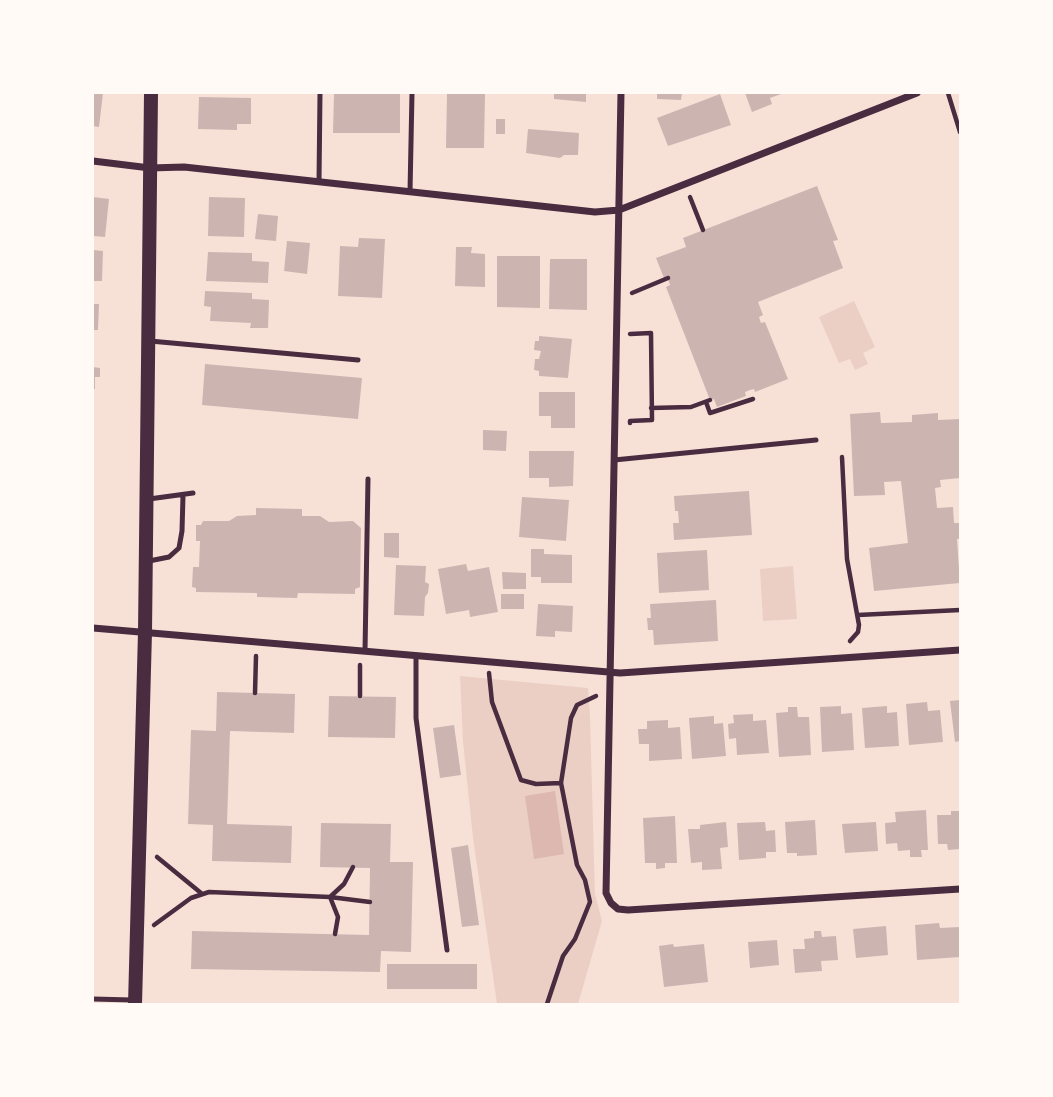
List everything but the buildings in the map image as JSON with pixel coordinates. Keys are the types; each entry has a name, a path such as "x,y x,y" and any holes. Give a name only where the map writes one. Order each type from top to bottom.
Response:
{"main road":[{"path":"135,1002 145,632 151,93"}],"street":[{"path":"621,93 606,893 618,909 960,889"},
{"path":"93,161 150,168 184,167 595,212 619,210 917,93"},
{"path":"93,628 610,672 960,650"}],"lane":[{"path":"319,182 320,93"},
{"path":"410,192 412,93"},
{"path":"147,341 358,360"},
{"path":"614,460 816,440"},
{"path":"363,651 368,480"},
{"path":"146,499 193,493"},
{"path":"145,561 169,557 178,548 183,531 183,496"},
{"path":"416,655 416,718 447,950"},
{"path":"93,999 135,1002"}],"path":[{"path":"948,93 960,131"},
{"path":"679,202 690,197 703,230"},
{"path":"632,279 631,293 668,278"},
{"path":"630,459 630,421 652,419 650,333 630,334 631,320"},
{"path":"651,408 691,407 708,401 710,413 753,399"},
{"path":"842,457 847,559 858,615 858,632 850,641"},
{"path":"858,615 960,610"},
{"path":"255,693 257,642"},
{"path":"360,696 363,651"},
{"path":"491,683 492,702 521,780 536,784 561,783"},
{"path":"547,1004 564,956 575,939 590,902 577,865 561,783 569,729 577,705 610,691"},
{"path":"139,839 173,872 201,893"},
{"path":"330,897 344,884 352,867"},
{"path":"137,932 156,924 181,904 201,893 330,897 370,902"},
{"path":"590,902 606,893"},
{"path":"330,897 338,917 335,934"}],"shaded area":[{"path":"854,301 875,347 863,353 868,364 855,370 850,359 839,363 819,317"},
{"path":"793,566 797,619 763,621 760,569"},
{"path":"460,676 588,688 595,894 602,921 578,1004 497,1004 473,838 463,742"},
{"path":"555,791 564,854 534,859 525,796"}]}
